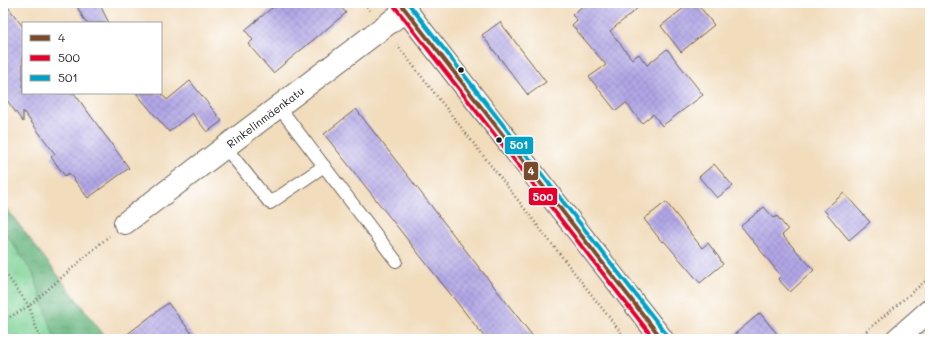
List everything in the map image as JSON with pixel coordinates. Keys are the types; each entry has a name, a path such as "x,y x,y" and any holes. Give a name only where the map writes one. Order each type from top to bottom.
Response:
{"street":[{"name":"Rinkelinmäenkatu","path":"125,223 383,28 403,7"},
{"path":"403,7 662,339"},
{"path":"896,339 930,310"}],"lane":[{"path":"279,107 396,261"},
{"path":"225,147 270,203 324,166"}],"path":[{"path":"364,3 626,339"},
{"path":"3,321 30,306 125,223"},
{"path":"3,270 30,306 40,339"},
{"path":"857,339 930,277"}],"green space":[{"path":"3,204 107,339 3,339"},
{"path":"3,230 33,273 55,339 3,339"}],"building":[{"path":"3,3 5,3 22,26 22,94 75,94 129,168 88,198 69,173 65,176 51,157 55,154 23,111 23,122 3,95"},
{"path":"75,3 99,3 108,22 85,22"},
{"path":"278,3 338,3 346,13 273,73 248,44 253,40 245,30"},
{"path":"586,3 644,3 610,31 632,59 639,54 647,65 667,49 703,95 662,126 653,114 642,123 626,103 616,111 589,77 606,65 572,25 577,20 572,15"},
{"path":"690,3 697,3 714,25 681,52 661,26"},
{"path":"500,22 546,82 528,95 482,35"},
{"path":"190,81 222,121 207,132 192,113 169,132 137,94 162,94 167,100"},
{"path":"356,109 535,339 486,339 324,134"},
{"path":"714,164 733,186 717,198 699,177"},
{"path":"844,193 870,222 849,240 824,210"},
{"path":"666,202 702,248 708,243 723,264 700,283 664,241 662,242 644,219"},
{"path":"764,207 774,218 777,216 788,230 782,235 814,270 790,292 778,279 781,276 741,226"},
{"path":"168,303 196,339 121,339"},
{"path":"760,313 781,339 729,339"}],"transit line":[{"name":"4","path":"400,3 662,339"},
{"name":"501","path":"408,3 667,335"},
{"name":"500","path":"395,7 654,339"}]}
